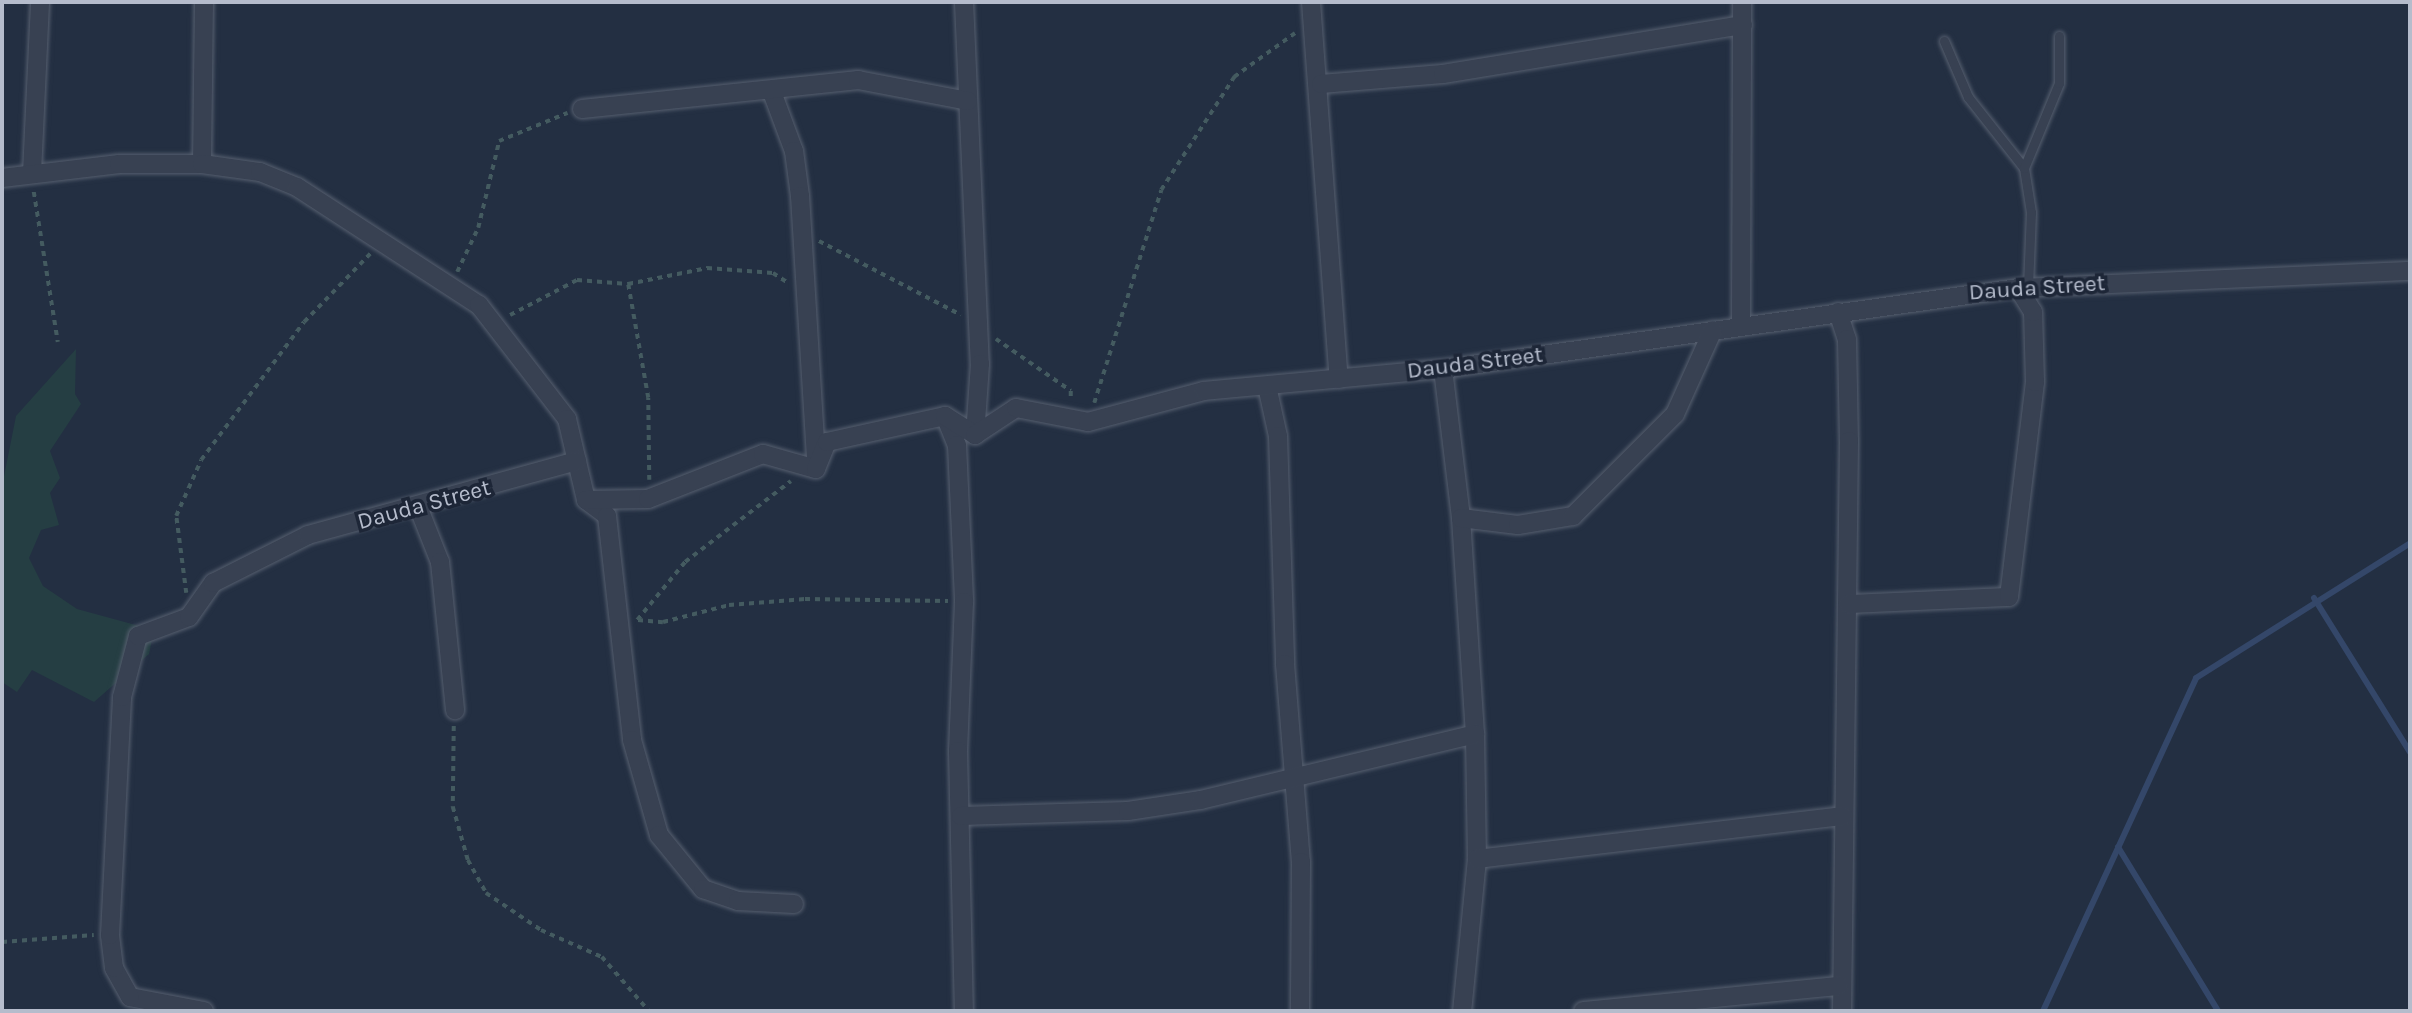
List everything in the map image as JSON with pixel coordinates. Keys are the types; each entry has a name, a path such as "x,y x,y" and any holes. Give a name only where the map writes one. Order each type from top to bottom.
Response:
{"street":[{"path":"32,173 40,2"},
{"path":"202,164 204,2"},
{"path":"964,2 978,326 975,435"},
{"path":"1741,324 1742,2"},
{"path":"1312,10 1321,84 1339,379"},
{"path":"1321,84 1443,74 1743,25"},
{"path":"582,109 772,92 858,80 968,102"},
{"path":"772,92 794,151 804,235 812,468"},
{"path":"2,178 32,173 202,164 260,172 297,187 450,287 494,323 568,419 586,500 607,516 632,740 659,835 703,889 738,901 794,904"},
{"name":"Dauda Street","path":"975,435 1016,408 1080,422 1204,391 1443,369 1741,324 2023,288 2410,271"},
{"path":"1848,604 2009,597 2035,394 2033,312 2023,288"},
{"path":"1838,312 1847,339 1848,604 1839,986 1842,1011"},
{"path":"1461,518 1518,525 1573,516 1675,414 1713,330"},
{"path":"1443,369 1461,518 1475,734 1477,859 1462,1011"},
{"path":"1267,386 1278,436 1285,664 1296,779 1300,1011"},
{"path":"812,468 827,442 946,416 975,435"},
{"path":"946,416 957,445 964,602 961,816 964,1011"},
{"path":"586,500 648,499 763,454 812,468"},
{"name":"Dauda Street","path":"189,617 212,583 272,550 577,461"},
{"path":"419,509 440,562 455,710"},
{"path":"189,617 138,636 129,660 110,935 114,968 130,997 204,1011"},
{"path":"961,816 1128,811 1296,779 1475,734"},
{"path":"1477,859 1843,816"},
{"path":"1583,1011 1839,986"}],"lane":[{"path":"2024,168 2059,83 2059,36"},
{"path":"1944,41 1968,97 2024,168 2031,212 2023,288"}],"path":[{"path":"1080,422 1161,190 1188,140 1234,78 1312,10"},
{"path":"450,287 478,228 499,141 543,118 582,109"},
{"path":"32,173 58,342"},
{"path":"804,235 978,326 1071,391 1080,422"},
{"path":"189,617 176,516 188,485 304,322 379,241"},
{"path":"494,323 577,280 628,284 707,268 773,273 807,294"},
{"path":"628,284 648,398 648,499"},
{"path":"638,620 685,562 812,468"},
{"path":"617,608 638,620 663,622 729,605 805,599 964,602"},
{"path":"455,710 453,807 468,860 486,892 541,930 602,957 649,1011"},
{"path":"2,942 110,935"}],"green space":[{"path":"76,349 75,394 81,404 50,451 60,478 50,493 59,525 41,530 29,558 43,586 77,609 154,630 149,654 94,702 32,670 17,692 2,682 2,486 16,416"}],"waterway":[{"path":"2043,1011 2196,678 2410,543"},
{"path":"2314,598 2410,752"},
{"path":"2118,847 2218,1011"}]}
